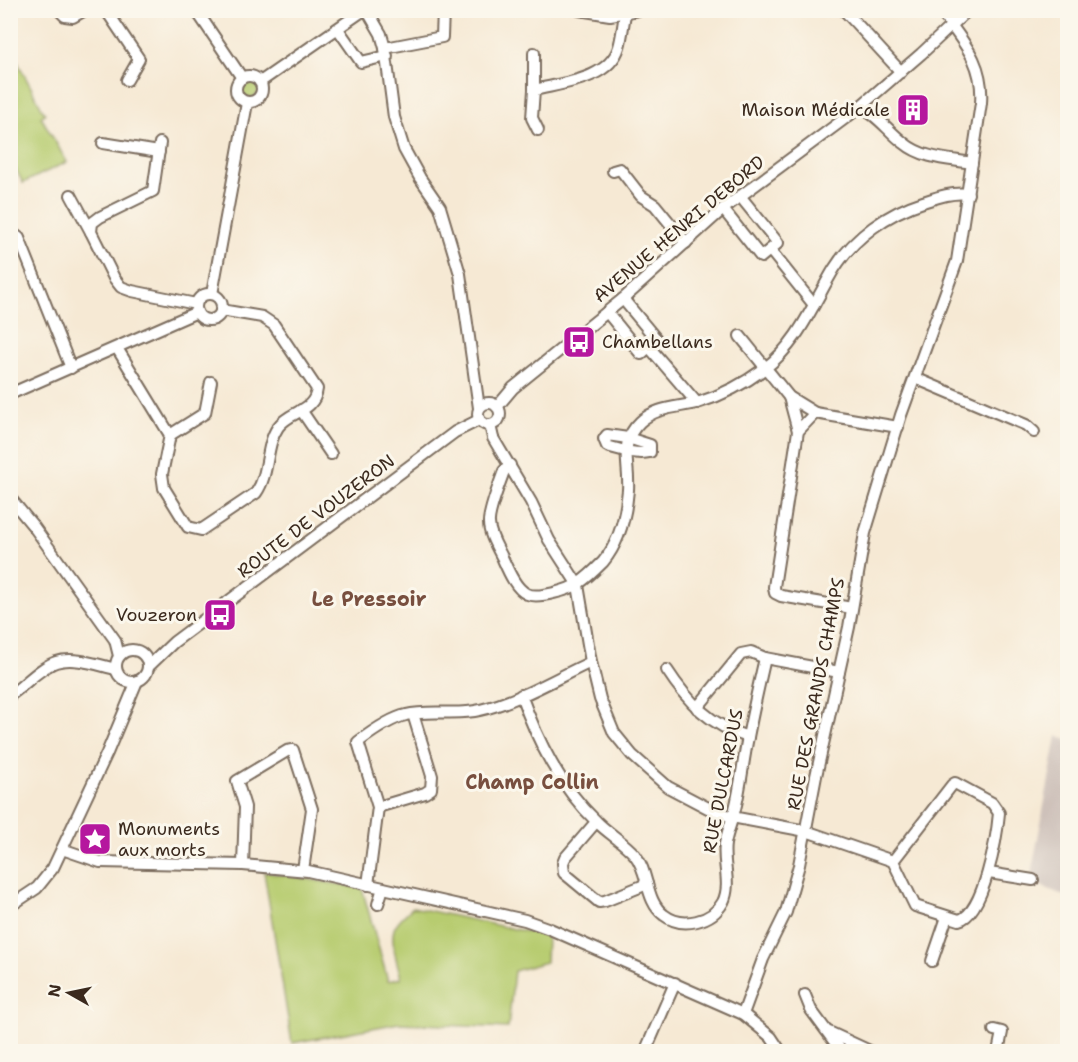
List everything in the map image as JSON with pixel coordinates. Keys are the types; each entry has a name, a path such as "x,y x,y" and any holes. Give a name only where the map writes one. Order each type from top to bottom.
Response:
{"street":[{"path":"59,10 65,16 73,16 85,10"},
{"path":"105,10 139,59 127,80"},
{"path":"196,10 242,78"},
{"path":"260,82 365,10 381,34 386,52 397,130 405,151 420,178 440,207 460,274 479,408 477,414 483,424 496,423 500,411 497,406 484,403 479,408"},
{"path":"338,29 361,62 386,52 442,38 443,10"},
{"path":"579,10 610,15 638,10"},
{"path":"844,10 901,72"},
{"name":"RUE DES GRANDS CHAMPS","path":"743,1014 764,959 786,912 800,865 865,533 898,427 957,261 981,104 981,81 972,55 940,10"},
{"name":"AVENUE HENRI DEBORD","path":"497,406 513,388 623,299 723,209 860,107 968,10"},
{"path":"534,90 591,76 605,68 619,49 625,14"},
{"path":"534,53 532,118 538,130"},
{"path":"254,76 260,82 263,89 255,102 247,103 239,99 236,91 237,84 242,78 254,76"},
{"path":"212,294 247,103"},
{"path":"860,107 876,117 904,144 941,159 972,163"},
{"path":"91,232 92,223 100,217 153,191 160,148 103,143"},
{"path":"613,171 620,169 641,195 655,205 686,243"},
{"path":"510,465 504,471 489,523 507,567 520,589 527,594 536,596 556,593 578,585 603,561 613,546 621,527 628,490 625,451 628,438 640,422 653,412 722,395 765,368 781,354 799,331 842,258 875,226 915,204 942,196 968,194"},
{"path":"10,394 117,348 196,308 204,294 212,294 219,298 221,310 212,320 203,319 196,308 121,287 114,278 71,195"},
{"path":"723,209 761,257 778,243 740,196"},
{"path":"10,231 19,238 71,368"},
{"path":"770,250 814,305"},
{"path":"607,312 641,354 657,340 623,299"},
{"path":"117,348 170,435 162,474 164,488 188,527 201,530 256,493 263,484 273,436 280,424 315,399 316,389 274,325 262,317 221,310"},
{"path":"740,336 789,397 815,413 898,427"},
{"path":"649,347 697,403"},
{"path":"915,378 1026,424 1034,432"},
{"path":"170,435 205,413 211,382"},
{"path":"789,397 798,431 774,587 775,593 852,608"},
{"path":"302,410 331,454"},
{"path":"798,431 815,413"},
{"name":"ROUTE DE VOUZERON","path":"148,667 174,642 455,432 479,420"},
{"path":"490,425 493,438 510,465 549,540 578,585 591,662 606,715 614,733 632,755 668,787 708,808 732,817 806,831 893,861 915,906 959,920 968,915 989,873 998,809 992,803 955,783 893,861"},
{"path":"610,435 628,438 650,445 651,449 647,453 625,451 608,446 604,439 610,435"},
{"path":"10,498 34,527 115,640 119,656 116,669"},
{"path":"10,906 37,888 53,868 107,753 126,704 137,681 148,667 145,657 115,640"},
{"name":"ROUTE DE VOUZERON","path":"137,652 174,642"},
{"path":"119,656 125,651 137,652"},
{"path":"697,708 741,654 751,652 839,672"},
{"name":"RUE DULCARDUS","path":"521,695 534,731 549,761 568,789 596,822 637,857 654,904 662,914 674,921 692,922 709,916 722,903 726,893 723,858 765,657"},
{"path":"10,695 43,669 56,662 75,661 116,669 125,680 126,704"},
{"path":"368,885 378,807 358,742 393,720 413,714 473,711 521,695 591,662"},
{"path":"667,670 682,693 697,708 732,732 748,737"},
{"path":"125,680 137,681"},
{"path":"378,807 425,793 431,789 432,776 413,714"},
{"path":"243,865 245,807 237,781 293,750 312,809 303,870"},
{"path":"596,822 565,858 564,873 599,902 647,884"},
{"path":"62,849 100,862 243,865 303,870 525,920 675,982 743,1014 771,1037 781,1052"},
{"path":"989,873 1032,880"},
{"path":"378,904 383,888"},
{"path":"932,961 946,917"},
{"path":"645,1052 675,982"},
{"path":"805,995 811,1010 826,1031 840,1045 872,1052"},
{"path":"994,1030 1002,1032 998,1052"}],"shaded area":[{"path":"1057,736 1067,739 1067,897 1030,881"}],"green space":[{"path":"17,61 45,114 41,117 67,162 23,183 13,164 11,165 11,64"},
{"path":"250,80 256,83 259,89 256,95 250,98 244,95 241,89 244,83"},
{"path":"264,872 362,888 388,981 401,978 394,947 394,929 413,907 547,936 546,962 514,971 508,1028 399,1023 292,1043"}],"place":[{"name":"Maison Médicale","path":"913,110"},
{"name":"Chambellans","path":"579,342"},
{"name":"Vouzeron","path":"220,615"},
{"name":"Monuments aux morts","path":"95,839"}],"district":[{"name":"Le Pressoir","path":"369,599"},
{"name":"Champ Collin","path":"532,782"}]}
